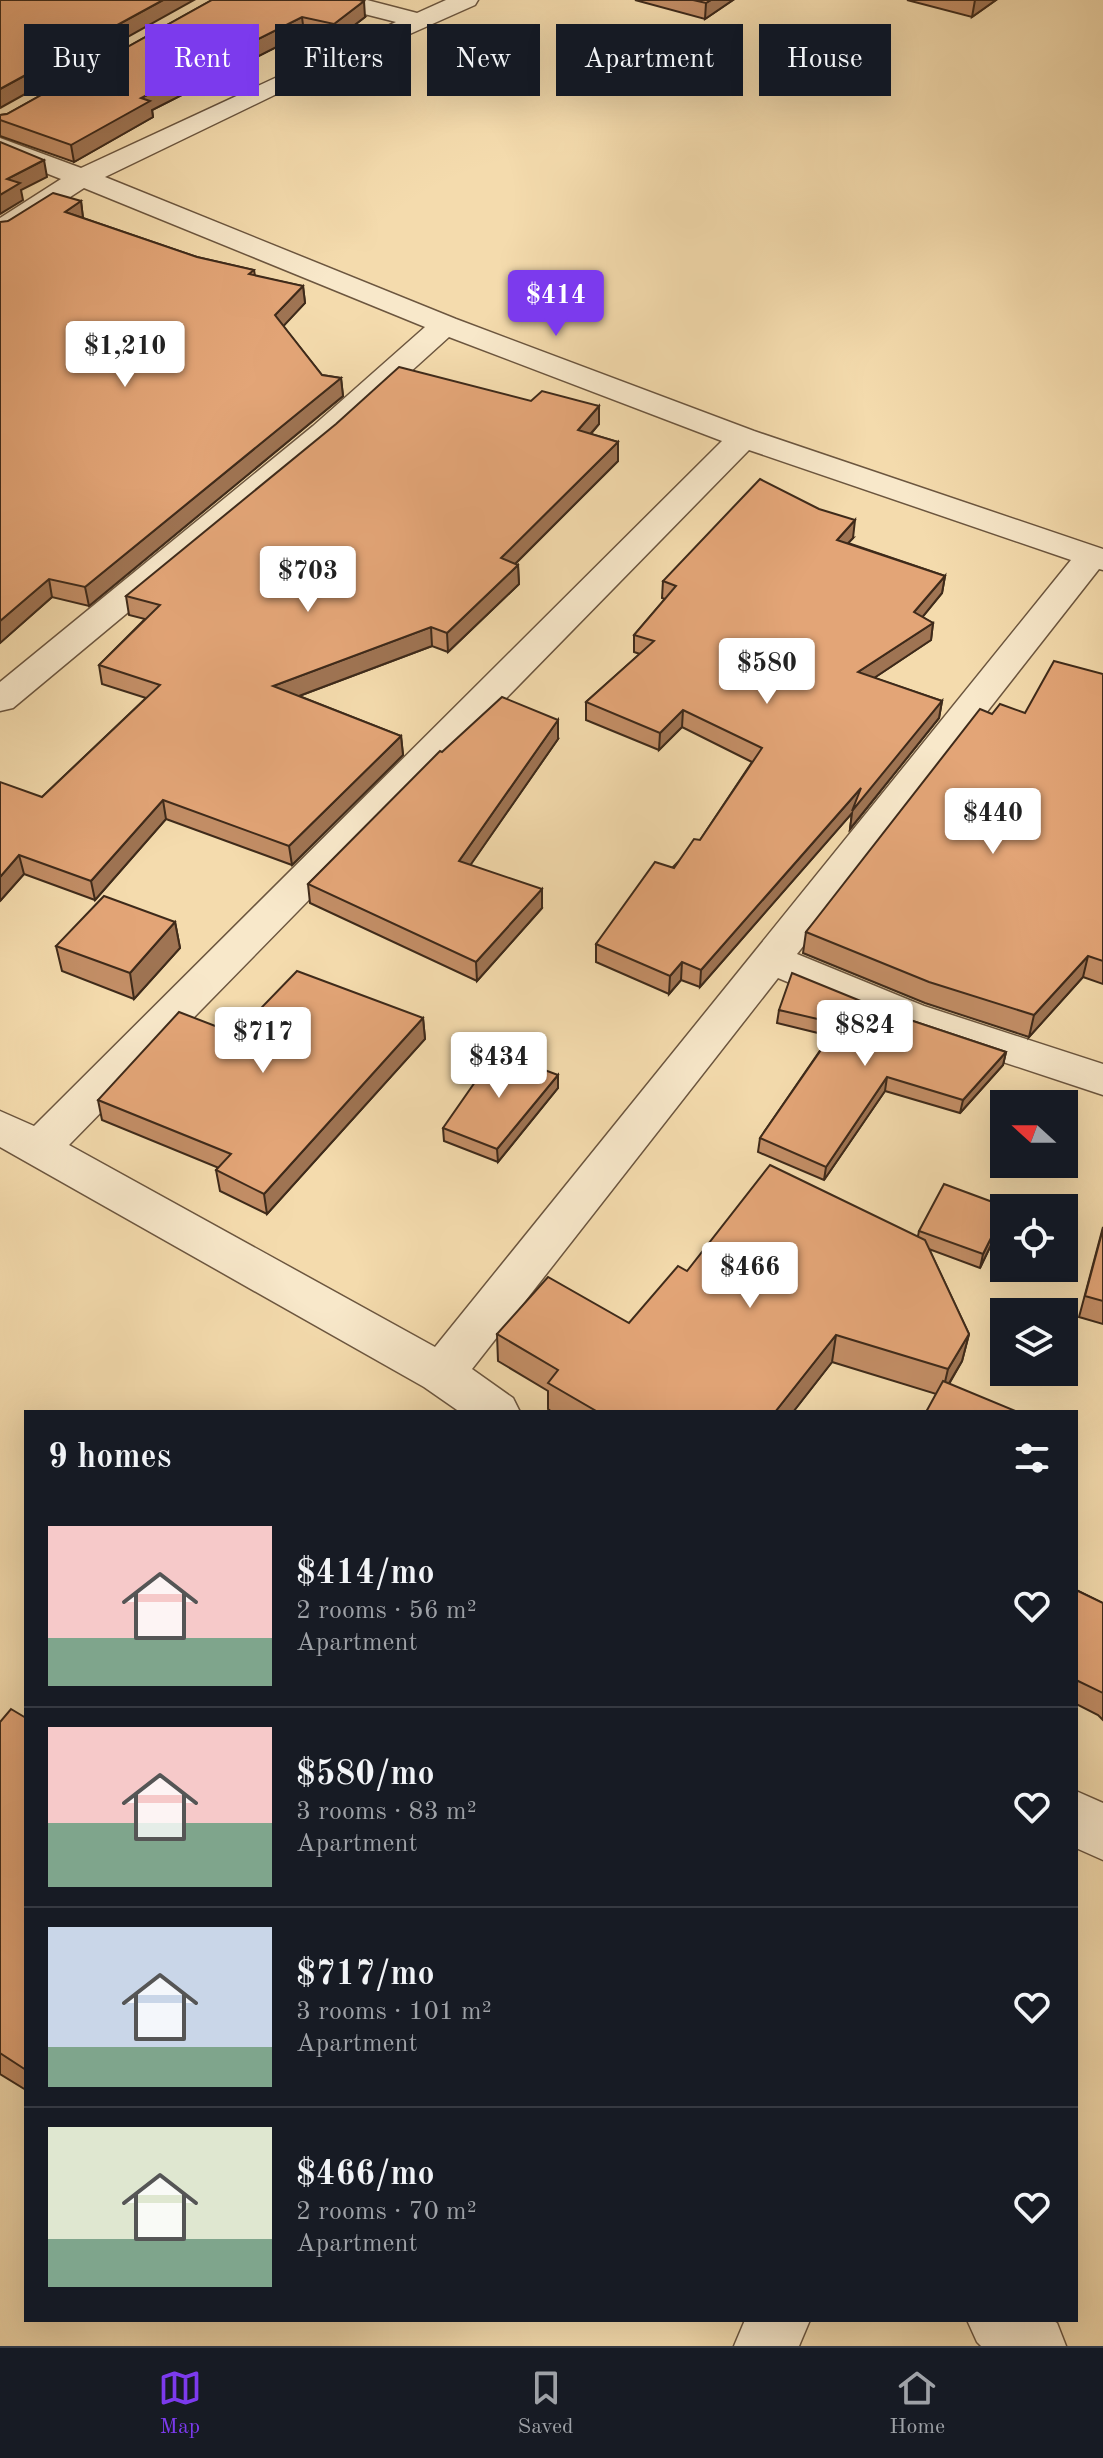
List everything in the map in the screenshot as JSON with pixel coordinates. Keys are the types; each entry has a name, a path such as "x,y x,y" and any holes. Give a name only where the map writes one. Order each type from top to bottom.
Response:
{"street":[{"path":"338,0 417,20"},
{"path":"0,230 81,178 417,20 466,0"},
{"path":"0,146 209,227 445,325 743,438 1097,558 770,959 441,1373"},
{"path":"0,700 324,433 445,325"},
{"path":"493,1410 441,1373 19,1138 743,438"},
{"path":"770,959 909,1016 1103,1080"},
{"path":"1078,1818 1103,1834"},
{"path":"766,2346 777,2322"},
{"path":"1002,2322 1034,2346"}],"building":[{"path":"0,0 163,0 119,24 24,24 24,76 0,89"},
{"path":"212,0 364,1 334,24 302,17 288,24 275,24 275,31 259,39 259,24 169,24"},
{"path":"145,37 145,96 141,98 150,101 71,145 0,120 0,115 39,96 129,96 129,46"},
{"path":"0,142 44,160 7,179 20,183 0,195"},
{"path":"53,193 81,201 65,212 197,257 254,270 249,274 303,286 275,315 322,375 341,378 85,587 49,579 0,621 0,222 8,221"},
{"path":"399,367 531,401 542,391 599,406 578,430 618,442 501,558 518,565 447,633 431,627 273,686 401,736 289,846 163,800 91,881 19,855 0,877 0,782 42,797 160,685 99,665 160,605 126,596 336,424"},
{"path":"760,479 819,509 855,520 837,540 945,576 914,612 933,623 858,672 942,701 852,811 861,788 701,970 682,962 670,976 596,944 655,862 674,868 694,839 700,840 762,748 683,710 660,733 586,702 654,641 634,635 676,586 663,581"},
{"path":"1054,661 1103,674 1103,961 1088,956 1034,1015 929,982 806,932 980,709 992,714 1000,704 1025,713"},
{"path":"502,697 558,720 459,861 542,889 476,962 308,884 440,751"},
{"path":"104,896 175,922 130,973 56,946"},
{"path":"297,971 423,1018 264,1194 216,1170 231,1154 98,1100 179,1012 236,1034"},
{"path":"792,973 895,1015 1006,1052 963,1100 887,1077 826,1167 760,1138 839,1024 779,1010"},
{"path":"496,1052 558,1075 497,1149 443,1128"},
{"path":"770,1165 925,1240 969,1334 948,1369 836,1335 777,1410 595,1410 548,1383 558,1370 497,1334 548,1277 629,1323 678,1266 687,1271"},
{"path":"944,1184 990,1201 990,1240 983,1254 919,1231"},
{"path":"1103,1229 1103,1301 1085,1296"},
{"path":"943,1381 1013,1410 927,1410"},
{"path":"1078,1591 1103,1603 1103,1693 1078,1681"},
{"path":"11,1709 24,1717 24,2069 0,2053 0,1722"}]}
